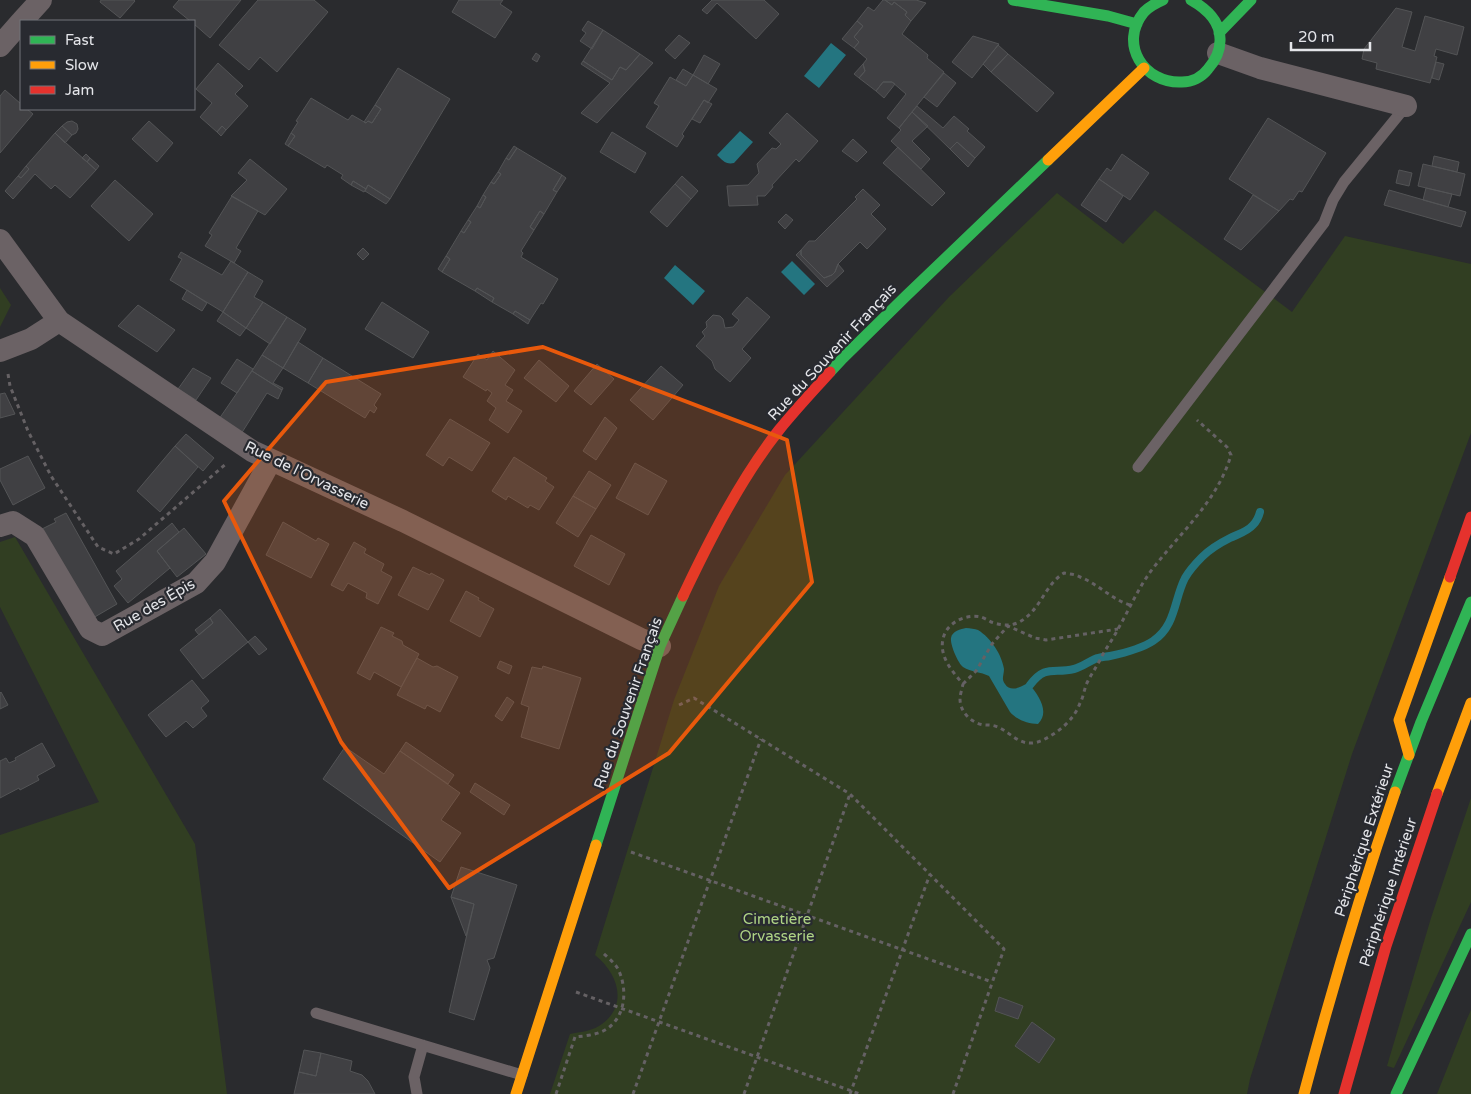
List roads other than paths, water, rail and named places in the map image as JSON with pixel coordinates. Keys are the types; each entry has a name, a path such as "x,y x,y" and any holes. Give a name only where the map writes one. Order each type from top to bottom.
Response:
{"main road":[{"path":"1013,0 1108,16 1137,24"},
{"path":"1163,0 1153,5 1144,13 1137,24 1134,35 1134,47 1144,68 1154,77 1166,82 1179,84 1192,81 1212,65 1218,43 1218,26 1211,14 1194,0"},
{"path":"1218,43 1251,0"},
{"name":"Rue du Souvenir Français","path":"516,1094 660,646 702,556 748,474 778,430 843,358 1144,68"},
{"path":"1409,755 1399,720 1471,517"},
{"name":"Périphérique Extérieur","path":"1304,1094 1319,1032 1364,884 1409,755 1471,602"},
{"name":"Périphérique Intérieur","path":"1344,1094 1396,910 1446,766 1471,703"},
{"path":"1396,1094 1471,934"}],"street":[{"path":"24,20 40,0"},
{"path":"0,46 20,24"},
{"path":"1218,43 1260,68 1406,106"},
{"name":"Rue de l'Orvasserie","path":"0,240 59,321 246,447 403,521 633,635 660,646"},
{"path":"3,350 31,339 59,321"},
{"name":"Rue des Épis","path":"0,526 12,522 36,536 90,629 102,635 196,583 215,562 271,460"}],"lane":[{"path":"1138,467 1324,223 1333,200 1344,182 1406,106"},
{"path":"316,1013 522,1075"},
{"path":"417,1094 414,1077 423,1045"}],"water":[{"path":"831,43 846,55 819,88 804,76"},
{"path":"740,131 753,142 734,163 726,163 717,155"},
{"path":"792,261 815,284 804,295 781,272"},
{"path":"675,265 705,291 693,305 664,278"},
{"path":"966,628 978,630 995,647 1003,664 1003,680 1009,688 1020,687 1026,684 1030,685 1033,689 1040,699 1043,709 1043,714 1038,724 1023,721 1013,715 989,676 969,670 961,665 953,649 951,638 955,632"}],"waterway":[{"path":"1030,685 1036,678 1046,672 1074,669 1097,658 1115,655 1143,646 1161,635 1174,612 1181,586 1193,567 1215,546 1251,527 1257,520 1260,512"}],"park label":[{"name":"Cimetière Orvasserie","path":"777,928"}]}
